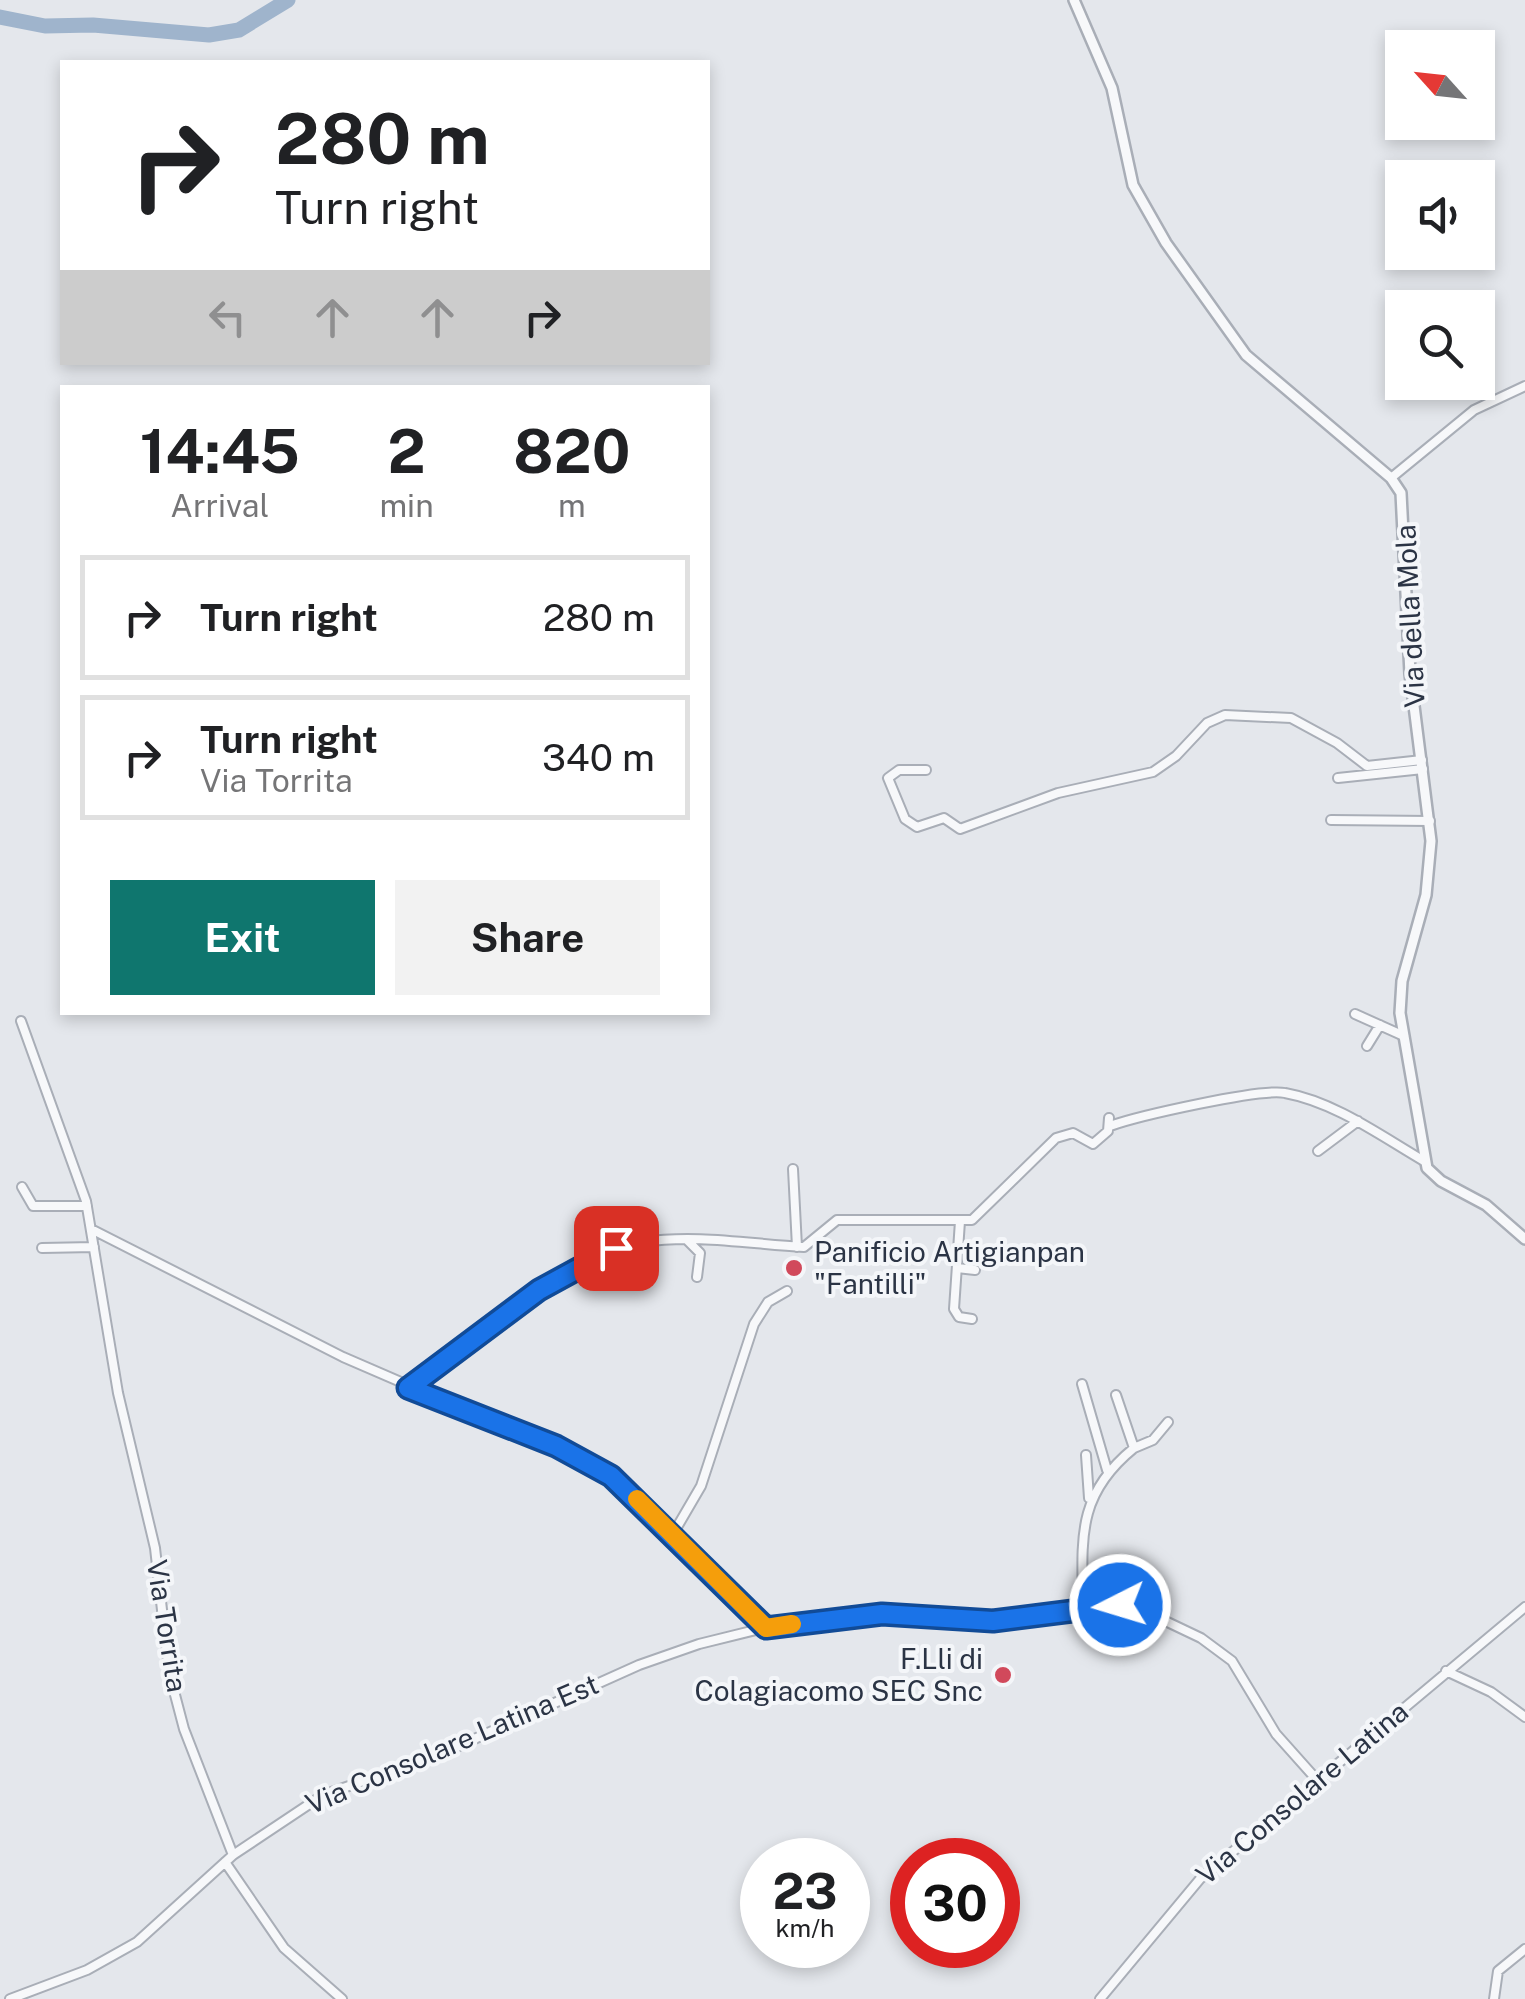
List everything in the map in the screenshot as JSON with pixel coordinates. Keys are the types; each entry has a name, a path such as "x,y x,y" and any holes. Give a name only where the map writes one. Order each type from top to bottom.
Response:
{"street":[{"path":"1074,0 1112,88 1132,180 1166,244 1246,356 1391,478 1474,410 1523,384"},
{"name":"Via della Mola","path":"1391,478 1401,492 1404,511 1408,659 1430,821 1428,884 1400,994 1424,1160"},
{"path":"926,770 896,771 888,778 905,820 917,827 944,818 960,829 1064,791 1153,772 1176,756 1207,723 1222,716 1291,718 1337,743 1367,766 1423,764"},
{"path":"1338,778 1423,764"},
{"path":"1332,820 1430,821"},
{"path":"1355,1014 1404,1036"},
{"name":"Via Torrita","path":"21,1020 87,1206 118,1393 155,1548 169,1672 184,1730 233,1854"},
{"path":"1367,1046 1380,1025"},
{"path":"408,1388 520,1303 606,1252 642,1242 684,1239 727,1238 797,1247 812,1244 838,1220 960,1220 979,1216 1062,1133 1073,1132 1093,1144 1110,1122 1278,1092 1358,1122 1424,1160 1438,1179 1477,1199 1525,1239"},
{"path":"1318,1151 1345,1136 1358,1122"},
{"path":"793,1169 797,1247"},
{"path":"22,1186 33,1206 87,1206"},
{"path":"960,1220 954,1309 959,1316 972,1319"},
{"path":"91,1228 408,1388 582,1458 616,1479 766,1628"},
{"path":"684,1239 699,1250 697,1277"},
{"path":"42,1248 94,1247"},
{"path":"957,1268 975,1270"},
{"path":"673,1534 702,1486 754,1324 768,1302 786,1291"},
{"path":"1082,1384 1107,1470"},
{"path":"1116,1394 1134,1448"},
{"path":"1089,1498 1107,1470 1134,1448 1153,1440 1168,1422"},
{"path":"1083,1608 1083,1542 1089,1498 1086,1455"},
{"name":"Via Consolare Latina","path":"1100,1999 1188,1891 1525,1607"},
{"name":"Via Consolare Latina Est","path":"10,1999 80,1973 130,1947 233,1854 332,1791 435,1757 638,1665 766,1628 882,1614 993,1621 1083,1608 1138,1608 1216,1647 1237,1666 1276,1734 1318,1780"},
{"path":"1446,1671 1490,1692 1525,1717"},
{"path":"225,1862 284,1948 342,1999"},
{"path":"1494,1999 1498,1971 1525,1949"}],"waterway":[{"path":"0,17 45,26 93,25 209,35 239,30 288,0"}],"slow traffic":[{"path":"637,1499 766,1628 792,1624"}],"place":[{"name":"Panificio Artigianpan \"Fantilli\"","path":"794,1268"},
{"name":"F.Lli di Colagiacomo SEC Snc","path":"1003,1675"}],"route":[{"path":"616,1248 539,1290 408,1388 556,1446 611,1476 766,1628 882,1614 993,1621 1120,1605"}]}
